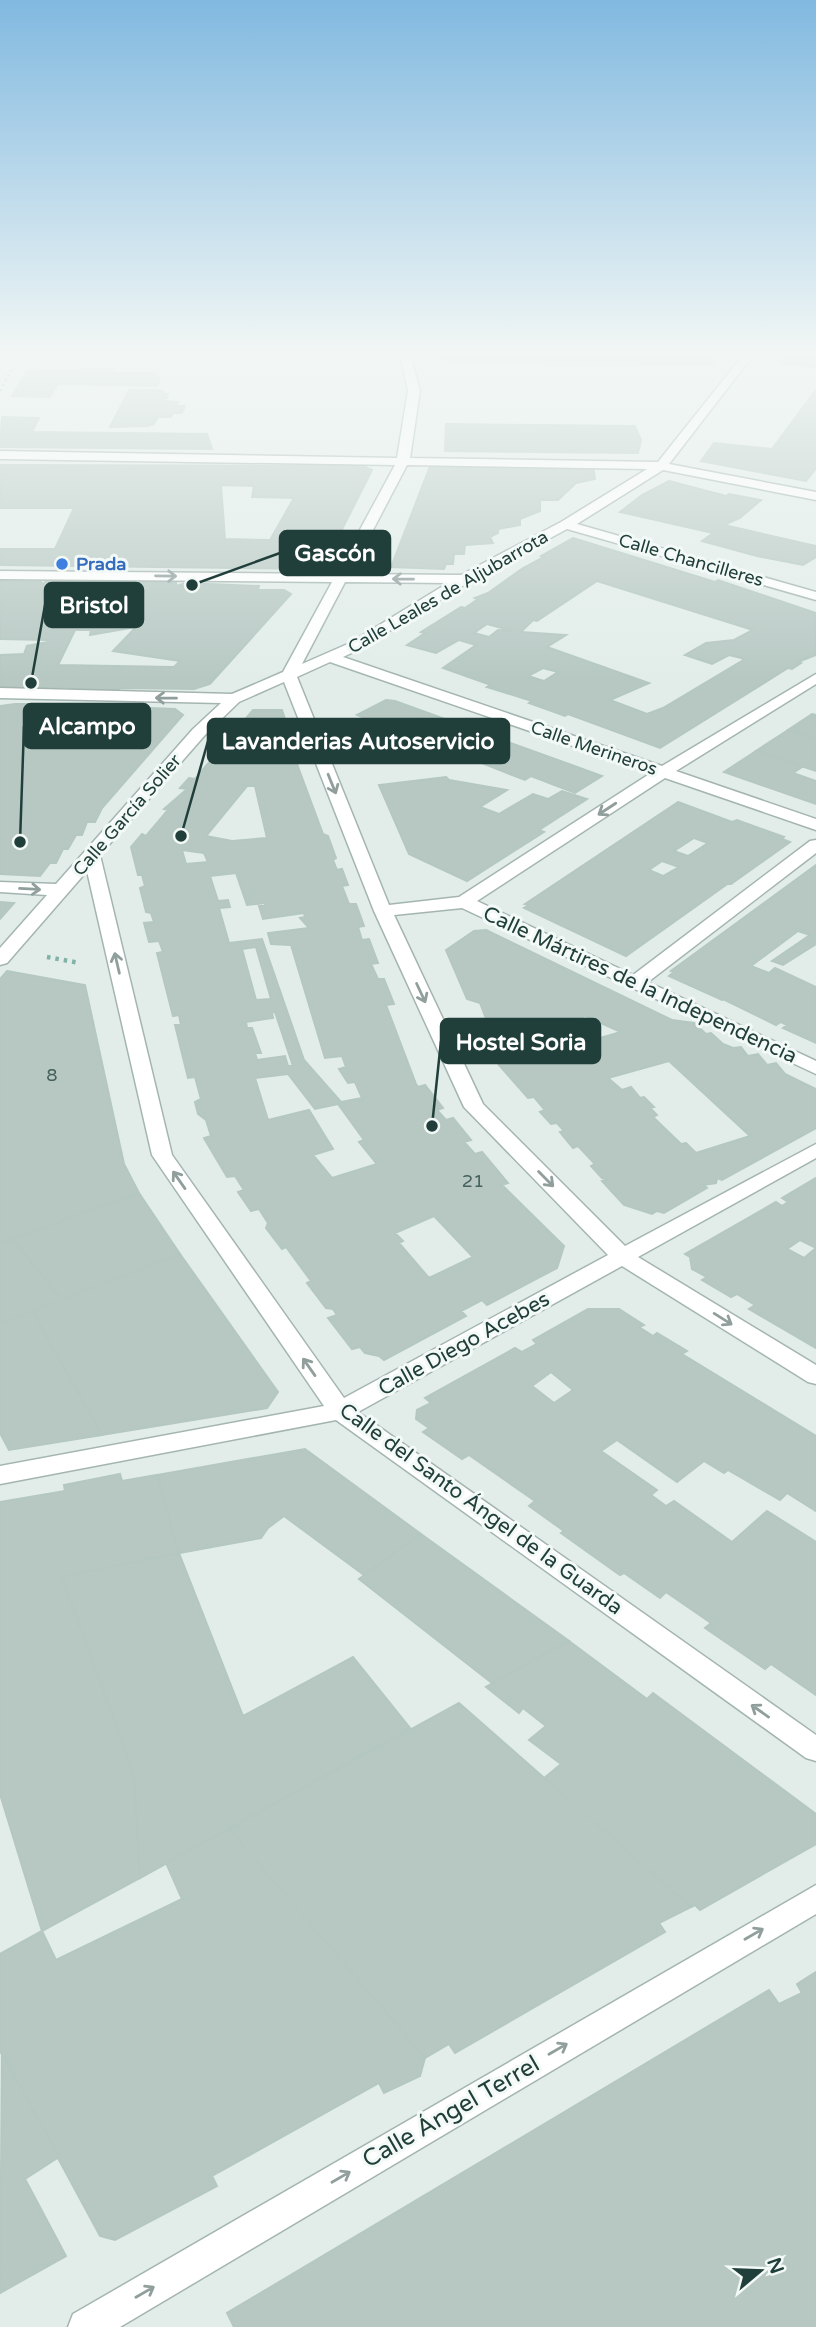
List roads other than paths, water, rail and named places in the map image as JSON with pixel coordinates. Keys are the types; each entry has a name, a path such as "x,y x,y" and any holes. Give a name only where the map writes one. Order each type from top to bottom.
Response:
{"street":[{"path":"402,463 289,675 383,911 474,1107 623,1257 816,1376"},
{"path":"485,463 661,466 814,491"},
{"name":"Calle Leales de Aljubarrota","path":"289,675 332,658 464,579 566,524 664,463"},
{"name":"Calle Chancilleres","path":"566,524 816,596"},
{"path":"0,575 464,579"},
{"name":"Calle Merineros","path":"332,658 816,825"},
{"name":"Calle García Solier","path":"5,954 199,732 234,699 289,675"},
{"path":"383,911 464,902 664,772 816,678"},
{"path":"0,694 234,699"},
{"path":"635,983 816,845"},
{"name":"Calle del Santo Ángel de la Guarda","path":"92,856 162,1155 340,1411 816,1750"},
{"path":"0,887 61,890"},
{"name":"Calle Mártires de la Independencia","path":"464,902 816,1068"},
{"name":"Calle Diego Acebes","path":"0,1475 340,1411 816,1150"},
{"name":"Calle Ángel Terrel","path":"86,2327 816,1898"}],"place":[{"name":"Prada","path":"62,564"},
{"name":"Gascón","path":"192,585"},
{"name":"Bristol","path":"31,683"},
{"name":"Lavanderias Autoservicio","path":"181,836"},
{"name":"Alcampo","path":"20,842"},
{"name":"Hostel Soria","path":"432,1126"}]}
